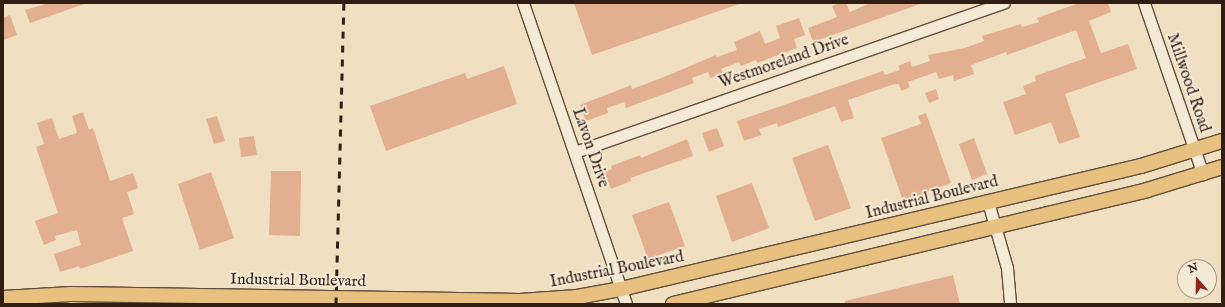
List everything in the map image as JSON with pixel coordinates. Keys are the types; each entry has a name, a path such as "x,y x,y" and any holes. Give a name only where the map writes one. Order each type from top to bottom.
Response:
{"main road":[{"name":"Industrial Boulevard","path":"3,298 48,294 175,300 264,301 520,301 570,298 621,290 988,202 1194,151 1222,141"},
{"path":"673,304 996,227 1203,174 1222,167"}],"street":[{"name":"Lavon Drive","path":"523,3 626,304"},
{"name":"Westmoreland Drive","path":"575,152 1004,3"},
{"name":"Millwood Road","path":"1144,3 1203,174"},
{"path":"988,202 1010,281 1010,304"}],"building":[{"path":"49,3 84,4 30,23 25,10"},
{"path":"574,3 739,3 739,4 592,55"},
{"path":"839,3 846,3 850,12 870,3 920,4 813,42 808,28 837,17 832,6"},
{"path":"1079,3 1108,3 1111,12 1089,21 1101,53 1128,44 1137,69 1065,94 1080,137 1059,144 1051,122 1015,135 1003,102 1026,94 1023,86 1036,81 1035,76 1086,58 1076,30 1007,55 1006,52 971,65 974,74 954,81 953,75 939,79 936,72 908,82 910,87 901,91 899,84 891,85 848,100 854,118 841,122 835,106 778,127 777,123 759,129 761,135 744,141 737,121 883,71 885,75 900,70 898,66 910,61 912,67 930,61 928,55 965,48 984,41 982,36 1021,24 1022,27 1039,22 1037,18"},
{"path":"10,15 17,35 3,40 3,18"},
{"path":"799,18 805,35 794,39 797,48 757,63 756,60 741,66 739,62 721,69 723,73 710,78 708,72 692,78 694,83 626,108 624,102 607,108 608,113 586,121 580,105 631,85 632,89 716,55 717,57 737,50 734,42 760,31 765,44 780,38 776,26"},
{"path":"504,66 517,104 386,151 370,106 465,73 467,79"},
{"path":"936,89 939,99 929,103 925,93"},
{"path":"83,112 89,130 93,128 110,181 133,173 138,188 127,192 134,214 122,218 133,251 80,269 79,266 60,272 54,254 81,245 77,230 55,236 56,240 44,245 35,221 58,213 36,147 44,144 37,123 52,118 59,139 77,133 72,116"},
{"path":"926,113 951,183 903,201 881,138 921,124 918,116"},
{"path":"217,116 225,141 214,144 206,119"},
{"path":"717,128 724,146 709,152 702,133"},
{"path":"254,136 257,155 241,157 239,138"},
{"path":"974,138 987,174 972,180 959,144"},
{"path":"687,139 693,156 630,178 631,181 611,189 604,172 612,169 611,166 640,155 641,158"},
{"path":"828,145 851,208 815,221 792,158"},
{"path":"271,171 301,171 300,236 269,235"},
{"path":"211,172 234,238 200,250 178,184"},
{"path":"752,183 769,228 732,242 716,196"},
{"path":"669,202 685,246 648,259 632,215"},
{"path":"953,275 960,304 845,304 845,301"}],"railway":[{"path":"336,304 344,3"}]}
